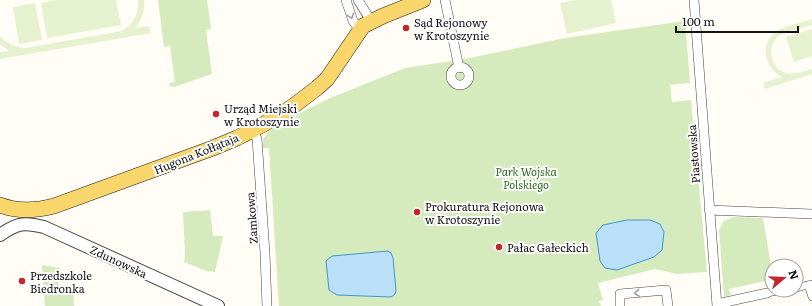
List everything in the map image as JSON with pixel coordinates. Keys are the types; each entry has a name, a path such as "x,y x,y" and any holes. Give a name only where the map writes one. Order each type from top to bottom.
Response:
{"main road":[{"path":"366,26 423,0"},
{"name":"Hugona Kołłątaja","path":"19,217 36,210 54,206 213,148 252,130 292,108 327,79 366,26"},
{"name":"Zdunowska","path":"0,205 19,217"}],"street":[{"path":"346,0 353,22 366,26"},
{"path":"358,0 366,26"},
{"path":"445,0 459,68"},
{"name":"Piastowska","path":"694,0 717,305"},
{"name":"Zamkowa","path":"252,130 257,139 266,253 267,306"},
{"path":"709,210 812,214"},
{"path":"0,235 10,228 19,217"},
{"name":"Zdunowska","path":"19,217 218,306"},
{"path":"810,285 812,297"},
{"path":"620,306 620,294 666,290 668,306"},
{"path":"717,305 764,294"}],"green space":[{"path":"57,0 116,0 121,25 47,38 41,3"},
{"path":"138,0 144,0 144,7 141,18 135,28 149,26 151,33 0,59 0,52 9,51 0,44 0,36 12,45 26,48 122,31 133,22 137,14"},
{"path":"158,0 207,0 211,29 206,30 212,74 174,87 170,86 169,83 175,82 170,46 164,47"},
{"path":"575,0 611,0 616,23 567,34 560,3"},
{"path":"35,3 42,40 19,44 13,7"},
{"path":"812,19 812,25 779,36 772,46 771,52 774,63 781,71 794,74 812,69 812,74 765,89 763,83 782,77 772,68 766,56 767,43 771,37 776,32 784,28"},
{"name":"Park Wojska Polskiego","path":"685,21 690,83 670,85 672,102 691,100 707,272 677,274 655,269 598,283 603,300 599,301 601,306 279,306 269,148 262,148 263,139 269,131 330,98 405,68 465,59 565,38"},
{"path":"812,29 812,56 794,62 786,37"},
{"path":"210,210 213,236 223,236 215,272 209,272 184,262 183,212"},
{"path":"732,217 763,218 770,258 764,258 764,281 729,289 731,295 724,297 719,230 723,222"},
{"path":"42,265 60,268 59,285 73,285 74,306 45,306"}],"water":[{"path":"627,220 650,220 660,224 664,232 662,250 654,257 617,270 605,268 600,261 596,233 603,225"},
{"path":"388,251 391,253 393,258 396,291 391,297 337,295 329,290 326,261 332,256"}],"place":[{"name":"Sąd Rejonowy w Krotoszynie","path":"406,28"},
{"name":"Urząd Miejski w Krotoszynie","path":"216,114"},
{"name":"Prokuratura Rejonowa w Krotoszynie","path":"417,212"},
{"name":"Pałac Gałeckich","path":"499,247"},
{"name":"Przedszkole Biedronka","path":"22,281"}]}
